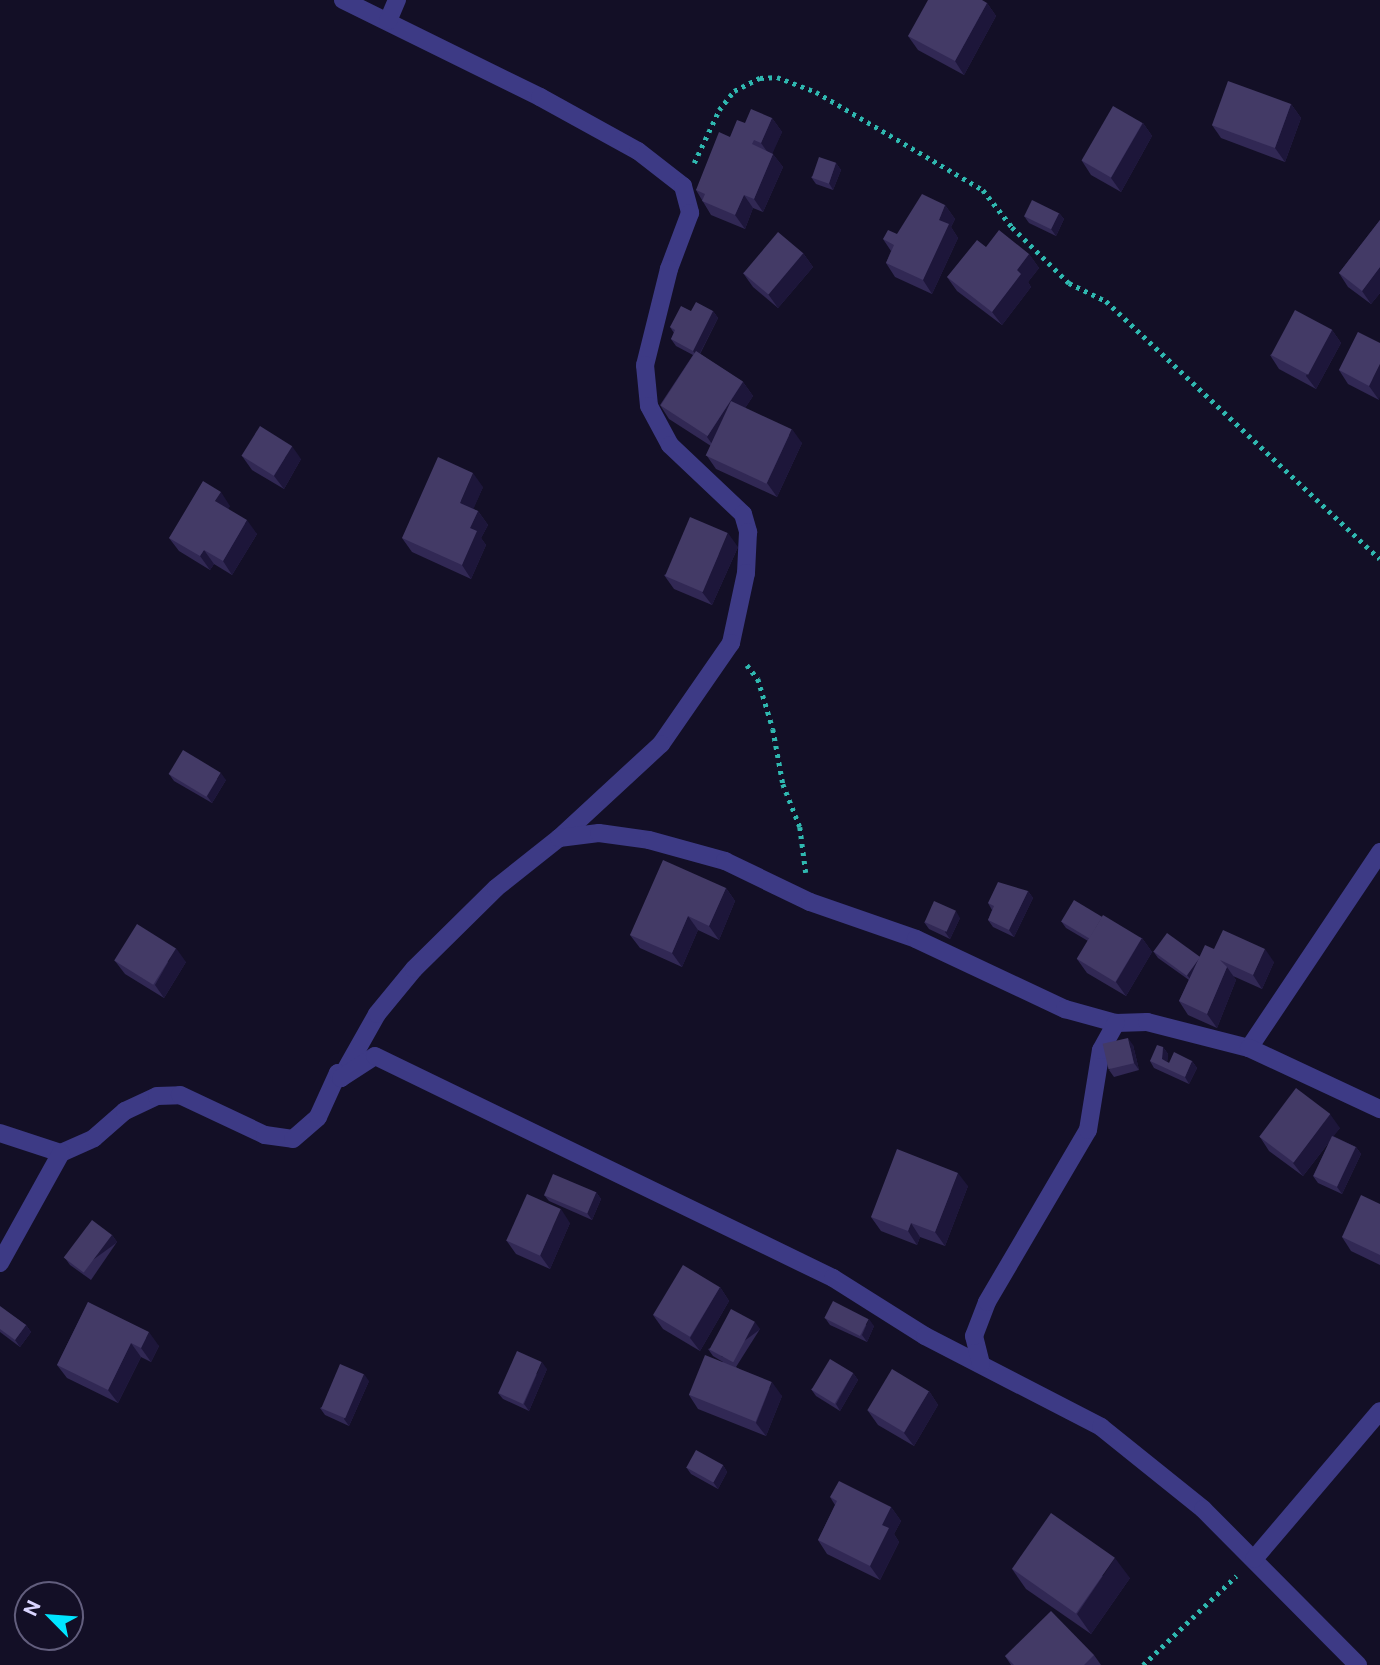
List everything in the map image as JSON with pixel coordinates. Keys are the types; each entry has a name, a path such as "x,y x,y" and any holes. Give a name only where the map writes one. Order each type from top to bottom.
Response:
{"street":[{"path":"341,1078 377,1014 414,969 496,888 559,838 661,744 731,643 746,573 748,532 743,514 670,445 649,406 645,365 669,269 690,213 683,186 638,151 463,55 343,0"},
{"path":"388,21 397,0"},
{"path":"559,838 599,833 649,840 725,861 810,902 916,939 1065,1010 1116,1023 1147,1022 1249,1048 1380,1109"},
{"path":"1249,1048 1260,1038 1380,852"},
{"path":"981,1364 974,1336 986,1302 1088,1130 1101,1051 1116,1023"},
{"path":"341,1078 375,1056 833,1278 925,1336 1101,1427 1203,1509 1358,1665"},
{"path":"0,1263 61,1153 94,1138 125,1111 157,1096 180,1095 265,1135 293,1139 318,1117 338,1073 341,1078"},
{"path":"0,1133 61,1153"},
{"path":"1254,1559 1380,1411"}],"path":[{"path":"683,186 719,110 734,91 760,78 777,77 816,92 983,190 1012,227 1069,283 1106,302 1380,559"},
{"path":"731,643 758,679 783,784 800,827 810,902"},
{"path":"1143,1665 1254,1559"}],"building":[{"path":"928,0 982,0 987,3 955,61 908,36"},
{"path":"1228,81 1291,104 1275,148 1212,125"},
{"path":"1113,106 1142,123 1111,178 1082,161"},
{"path":"751,109 772,118 761,143 754,140 752,144 773,154 754,199 744,195 735,215 702,201 705,194 696,190 719,132 730,137 737,120 745,123"},
{"path":"819,157 836,163 829,184 812,178"},
{"path":"922,194 945,205 939,220 949,224 923,280 886,263 894,245 883,239 888,230 897,234"},
{"path":"1032,200 1059,213 1051,229 1024,216"},
{"path":"1380,220 1380,267 1362,291 1339,273"},
{"path":"999,230 1029,254 1017,270 1021,274 992,312 947,277 977,240 986,247"},
{"path":"778,232 803,253 769,295 743,273"},
{"path":"696,302 713,311 693,351 671,339 675,330 670,327 681,306 691,311"},
{"path":"1295,310 1332,330 1308,375 1271,355"},
{"path":"1358,332 1380,343 1380,364 1369,386 1339,370"},
{"path":"696,351 743,381 708,436 661,406"},
{"path":"731,401 792,429 766,484 706,455"},
{"path":"260,426 292,446 274,476 241,456"},
{"path":"438,457 473,473 460,503 478,511 470,528 477,531 462,565 402,538"},
{"path":"203,481 221,492 215,501 247,520 223,561 204,550 200,556 169,538"},
{"path":"690,517 728,533 703,592 665,576"},
{"path":"183,750 221,773 206,797 169,774"},
{"path":"663,860 726,888 709,926 688,916 672,953 630,935"},
{"path":"998,882 1028,891 1009,930 988,920 994,906 988,903"},
{"path":"1074,900 1102,917 1089,938 1061,921"},
{"path":"934,901 956,911 947,932 925,922"},
{"path":"1103,915 1142,938 1115,982 1077,959"},
{"path":"137,924 176,948 153,985 114,960"},
{"path":"1223,930 1265,949 1253,975 1220,960 1227,967 1207,1014 1179,1001 1205,945 1214,949"},
{"path":"1167,933 1200,957 1187,976 1153,952"},
{"path":"1128,1038 1134,1063 1109,1069 1103,1044"},
{"path":"1157,1045 1163,1047 1162,1059 1169,1063 1174,1052 1192,1061 1185,1077 1150,1061"},
{"path":"1296,1088 1330,1114 1294,1163 1259,1137"},
{"path":"1332,1136 1356,1147 1337,1187 1313,1176"},
{"path":"897,1149 958,1173 935,1232 911,1223 908,1231 871,1217"},
{"path":"553,1174 596,1192 587,1214 544,1195"},
{"path":"527,1194 561,1209 540,1256 506,1241"},
{"path":"1361,1195 1380,1204 1380,1255 1342,1237"},
{"path":"92,1220 112,1235 84,1273 64,1258"},
{"path":"683,1265 720,1287 690,1337 653,1315"},
{"path":"833,1301 869,1319 860,1336 824,1318"},
{"path":"88,1302 149,1332 141,1348 131,1343 108,1390 57,1365"},
{"path":"0,1306 26,1325 15,1340 0,1329"},
{"path":"731,1309 755,1322 733,1362 709,1350"},
{"path":"517,1351 542,1362 523,1404 498,1393"},
{"path":"705,1355 772,1382 756,1422 689,1395"},
{"path":"830,1359 853,1373 835,1404 811,1390"},
{"path":"340,1364 364,1374 345,1418 321,1408"},
{"path":"892,1369 929,1391 904,1432 867,1410"},
{"path":"696,1450 723,1465 713,1483 686,1467"},
{"path":"839,1481 891,1507 882,1525 889,1528 870,1566 818,1540 837,1501 830,1497"},
{"path":"1051,1513 1115,1558 1076,1613 1012,1569"},
{"path":"1051,1611 1094,1655 1084,1665 1014,1665 1005,1656"}]}
